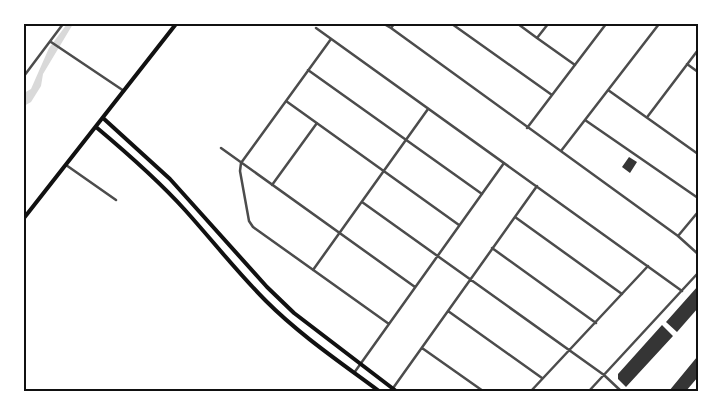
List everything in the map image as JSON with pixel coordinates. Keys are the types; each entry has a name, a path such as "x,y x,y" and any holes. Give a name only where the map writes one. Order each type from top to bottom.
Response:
{"main road":[{"path":"24,217 176,24"},
{"path":"103,118 176,185 280,300 393,390"},
{"path":"96,127 134,159 178,202 267,302 306,337 378,391"}],"street":[{"path":"24,76 52,42 63,24"},
{"path":"384,24 678,236 698,254"},
{"path":"390,28 394,24"},
{"path":"452,24 552,95"},
{"path":"518,24 575,65"},
{"path":"537,38 548,24"},
{"path":"527,128 606,24"},
{"path":"561,151 659,24"},
{"path":"316,28 682,290"},
{"path":"331,39 241,163 240,170 251,224 389,324"},
{"path":"52,42 124,91"},
{"path":"648,117 698,50"},
{"path":"688,64 698,72"},
{"path":"308,70 482,194"},
{"path":"608,90 698,154"},
{"path":"286,101 459,225"},
{"path":"313,270 428,109"},
{"path":"585,120 698,198"},
{"path":"272,185 317,123"},
{"path":"221,148 415,287"},
{"path":"354,373 504,163"},
{"path":"66,165 116,200"},
{"path":"393,390 537,186"},
{"path":"362,202 604,375 621,391"},
{"path":"678,236 698,212"},
{"path":"515,217 622,294"},
{"path":"492,248 596,322"},
{"path":"531,391 648,266"},
{"path":"589,391 698,273"},
{"path":"448,311 543,379"},
{"path":"422,348 483,391"}],"shaded area":[{"path":"67,24 73,24 43,74 41,86 31,102 24,106 24,93 31,89 49,48"}],"building":[{"path":"629,157 637,162 630,173 622,167"},
{"path":"698,286 698,308 677,332 666,322"},
{"path":"662,325 673,336 626,387 618,379 618,374"},
{"path":"697,357 698,377 686,391 669,391"}]}
